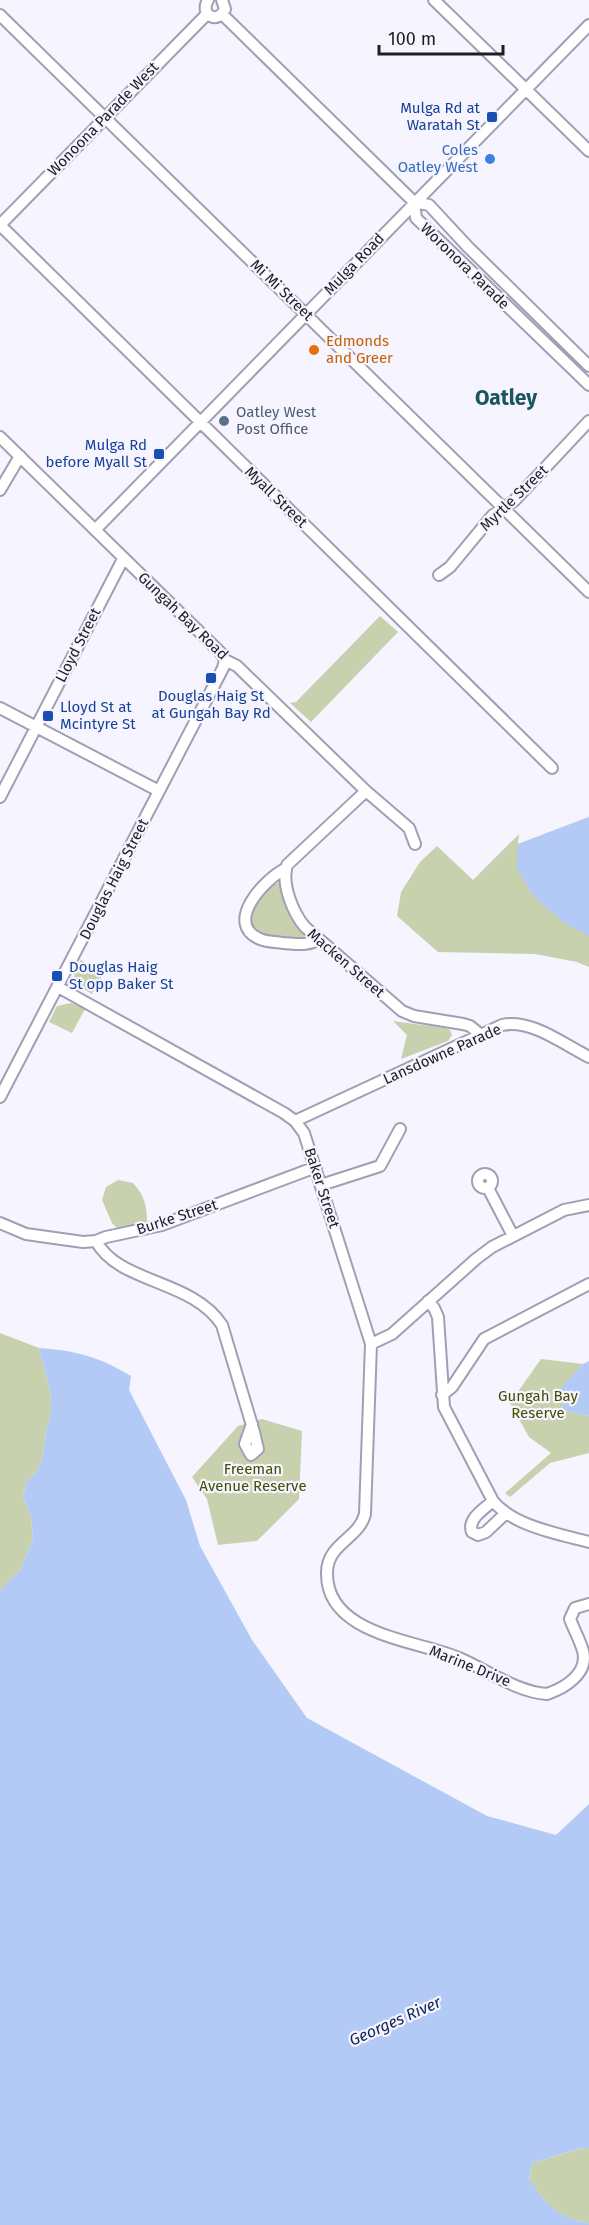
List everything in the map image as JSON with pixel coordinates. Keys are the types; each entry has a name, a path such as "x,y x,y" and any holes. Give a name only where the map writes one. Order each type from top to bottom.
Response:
{"street":[{"path":"208,0 205,9 207,14 213,18 223,15 225,6 222,0"},
{"path":"434,0 589,151"},
{"name":"Wonoona Parade West","path":"0,225 207,14"},
{"name":"Mi Mi Street","path":"0,15 589,592"},
{"name":"Woronora Parade","path":"223,15 414,202 417,218 589,385"},
{"name":"Mulga Road","path":"95,530 589,25"},
{"path":"414,202 429,205 452,227 468,247 589,366"},
{"name":"Myall Street","path":"0,225 552,768"},
{"path":"457,258 468,247"},
{"path":"516,315 526,304"},
{"path":"552,350 562,339"},
{"name":"Myrtle Street","path":"439,575 450,567 493,515 514,501 589,421"},
{"name":"Gungah Bay Road","path":"0,437 221,652 225,660 237,666 366,791 409,828 415,844"},
{"path":"0,490 20,456"},
{"name":"Lloyd Street","path":"0,796 123,559"},
{"name":"Douglas Haig Street","path":"0,1097 4,1079 58,987 223,668 225,660"},
{"path":"0,708 159,791"},
{"path":"319,940 306,945 263,940 251,933 247,926 249,903 273,877 285,869 290,861 366,791"},
{"name":"Macken Street","path":"285,869 294,911 305,927 402,1011 414,1016 470,1026 481,1035"},
{"name":"Baker Street","path":"58,987 284,1113 295,1121 304,1133 371,1344 365,1514 361,1524"},
{"name":"Lansdowne Parade","path":"295,1121 502,1025 522,1025 533,1028 589,1057"},
{"path":"321,1185 380,1166 400,1129"},
{"name":"Burke Street","path":"0,1222 26,1234 83,1242 96,1241 162,1225 316,1167"},
{"path":"488,1188 513,1236"},
{"path":"371,1344 392,1334 480,1256 564,1210 589,1205"},
{"path":"96,1241 101,1252 115,1262 193,1297 215,1315 222,1325 252,1424"},
{"path":"442,1395 452,1387 484,1339 589,1284"},
{"path":"428,1301 438,1317 442,1395 446,1414 493,1501 505,1514 543,1529 589,1542"},
{"path":"493,1501 472,1521 470,1527 472,1532 478,1535 484,1533 505,1514"},
{"name":"Marine Drive","path":"361,1524 335,1550 327,1566 330,1591 339,1607 371,1631 449,1654 528,1690 547,1694 561,1688 580,1673 583,1668 584,1654 571,1622 571,1616 578,1606 589,1604"}],"green space":[{"path":"380,616 398,632 311,722 290,703 296,702"},
{"path":"589,817 589,967 577,962 535,954 438,952 397,916 401,892 420,862 437,846 473,880 519,834 518,844"},
{"path":"281,883 293,920 307,939 269,938 256,930 251,923 253,907 257,900 270,887"},
{"path":"81,960 104,972 92,994 75,984 74,972"},
{"path":"71,1003 85,1009 72,1033 49,1022 57,1006"},
{"path":"393,1021 445,1028 450,1030 452,1035 448,1041 401,1059 407,1035"},
{"path":"118,1180 133,1183 140,1192 145,1205 147,1221 119,1230 112,1223 102,1200 106,1187"},
{"path":"0,1333 39,1348 48,1380 51,1413 42,1460 37,1470 26,1482 23,1497 31,1516 33,1539 20,1570 0,1591"},
{"name":"Gungah Bay Reserve","path":"541,1359 583,1364 561,1389 563,1410 589,1416 589,1453 550,1463 510,1497 505,1493 551,1453 529,1437 510,1403"},
{"name":"Freeman Avenue Reserve","path":"262,1419 302,1431 299,1499 257,1541 218,1545 207,1499 192,1477 238,1426"},
{"path":"589,2148 589,2223 569,2218 554,2209 529,2180 532,2163"}],"water":[{"path":"589,817 589,936 566,924 534,897 517,869 518,844"},
{"name":"Georges River","path":"39,1348 86,1356 131,1376 129,1390 186,1500 200,1546 252,1640 307,1718 487,1816 556,1835 589,1804 589,2148 532,2163 529,2179 547,2202 561,2214 589,2223 589,2225 0,2225 0,1591 20,1570 33,1539 31,1516 23,1497 26,1482 37,1470 42,1460 46,1429 51,1413 48,1380"},
{"path":"589,1361 589,1416 563,1410 561,1388 583,1364"}],"place":[{"name":"Mulga Rd at Waratah St","path":"492,117"},
{"name":"Coles Oatley West","path":"490,159"},
{"name":"Edmonds and Greer","path":"314,350"},
{"name":"Oatley West Post Office","path":"224,421"},
{"name":"Mulga Rd before Myall St","path":"159,454"},
{"name":"Douglas Haig St at Gungah Bay Rd","path":"211,678"},
{"name":"Lloyd St at Mcintyre St","path":"48,716"},
{"name":"Douglas Haig St opp Baker St","path":"57,976"}],"district":[{"name":"Oatley","path":"506,398"}]}
